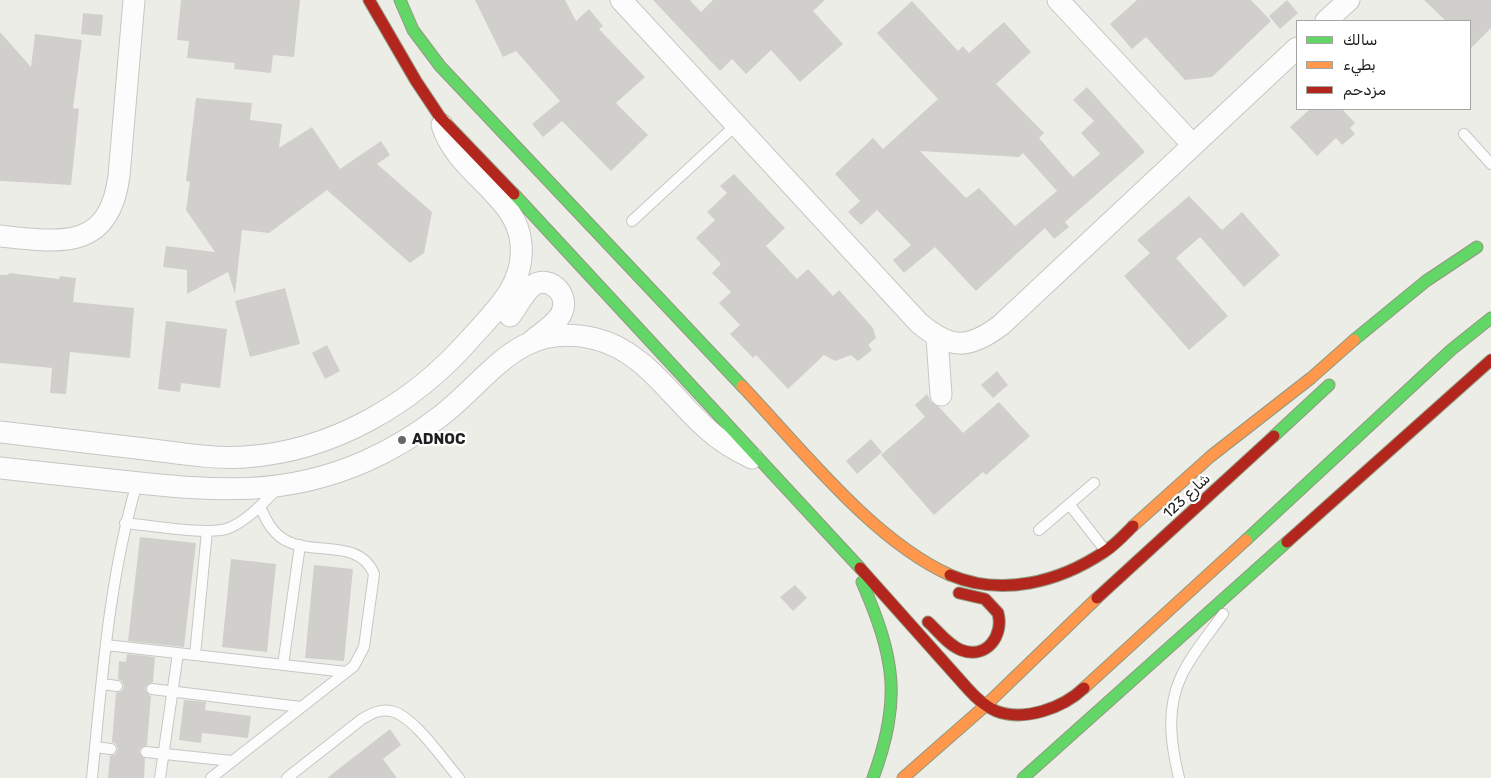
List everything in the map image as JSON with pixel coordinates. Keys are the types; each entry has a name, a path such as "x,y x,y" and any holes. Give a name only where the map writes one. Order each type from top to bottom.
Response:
{"street":[{"path":"0,236 67,241 88,233 105,218 116,198 119,176 134,0"},
{"path":"369,0 411,74 440,118 456,154 505,206 516,223 521,242 520,268 510,293 451,361"},
{"path":"400,0 413,30 440,66 840,490 892,540 924,563 960,579 999,586 1038,583 1075,570 1106,551 1211,456 1311,378 1395,305 1480,244 1405,314"},
{"path":"621,0 919,323 937,338 959,344 982,339 988,335 1296,49"},
{"path":"1058,0 1194,145"},
{"path":"1327,20 1349,0"},
{"path":"440,118 506,185 985,706 1012,713 1032,713 1053,708 1077,695 1451,350 1491,318"},
{"path":"0,432 207,456 244,457 281,452 316,443 351,430 384,413 506,321 530,288 543,283 550,284 556,287 563,298 563,311 560,317 528,344 500,360 444,414 393,448 337,472 279,486 243,490 208,490 0,468"},
{"path":"528,344 555,337 583,337 625,351 649,370 719,439 760,461"},
{"path":"937,338 941,395"},
{"path":"1023,778 1491,360"},
{"name":"شارع 123","path":"903,778 985,706 1085,609 1340,374"},
{"path":"840,490 858,518 891,553"},
{"path":"852,561 881,623 891,671 892,705 890,726 885,750 872,778"},
{"path":"869,578 906,601"},
{"path":"918,612 962,650 971,652 988,648 999,635 1000,618 998,610 987,600 948,589"}],"lane":[{"path":"632,221 737,124"},
{"path":"1464,134 1491,164"},
{"path":"92,778 106,645 125,523 138,483"},
{"path":"1039,530 1094,483"},
{"path":"125,523 207,531 228,529 260,506 279,486"},
{"path":"1069,504 1106,551"},
{"path":"211,778 346,672 360,657 364,647 374,574 370,564 361,556 300,545 285,540 265,520 260,506"},
{"path":"195,655 207,531"},
{"path":"284,665 300,545"},
{"path":"1179,778 1171,731 1172,715 1180,678 1224,612 1234,590"},
{"path":"106,645 346,672"},
{"path":"160,778 178,653"},
{"path":"102,684 117,686"},
{"path":"152,689 300,707"},
{"path":"287,778 362,719 374,712 389,711 404,716 459,778"},
{"path":"95,747 111,749"},
{"path":"146,752 232,762"}],"building":[{"path":"181,0 300,0 294,57 273,55 271,73 234,69 235,63 187,58 189,41 177,40"},
{"path":"475,0 565,0 576,21 589,9 603,26 599,29 645,77 616,103 648,135 611,171 562,121 543,137 532,124 560,101 516,51 503,57"},
{"path":"653,0 690,0 701,12 713,0 825,0 813,11 843,44 800,82 771,50 746,74 732,59 720,71"},
{"path":"1137,0 1251,0 1271,21 1212,77 1185,80 1146,37 1132,49 1110,24"},
{"path":"1287,0 1298,13 1280,29 1269,16"},
{"path":"1424,0 1491,0 1491,28 1471,48 1471,20 1445,20"},
{"path":"912,1 958,51 963,46 969,53 1004,22 1031,52 996,84 1044,133 1039,138 1073,177 1100,154 1081,133 1094,121 1073,100 1087,87 1145,152 1065,222 1069,227 1054,239 1045,228 976,291 935,247 904,273 893,260 911,245 877,210 861,225 848,212 860,201 835,174 873,138 883,149 938,99 877,33","holes":["920,151 1019,157 1023,153 1057,191 1015,226 979,188 966,198"]},
{"path":"83,13 103,15 101,36 81,34"},
{"path":"0,32 31,67 35,34 82,40 73,108 79,109 71,185 0,181"},
{"path":"196,98 252,103 250,120 282,124 279,148 312,127 340,169 381,141 390,155 377,164 432,212 424,253 410,263 327,190 269,233 242,230 235,294 228,272 187,294 187,270 163,267 166,246 215,252 186,210 190,182 186,181"},
{"path":"1309,110 1343,110 1355,123 1350,128 1355,134 1342,145 1336,138 1317,156 1290,127"},
{"path":"734,174 785,228 766,246 797,279 808,269 833,296 839,290 873,328 876,338 868,345 872,350 858,361 851,355 835,361 824,355 788,389 756,355 753,358 730,334 740,325 719,303 731,292 712,273 721,264 696,238 715,220 707,212 727,193 720,186"},
{"path":"1189,196 1222,230 1242,212 1280,255 1244,287 1200,237 1176,258 1228,316 1189,350 1124,276 1150,253 1137,240"},
{"path":"9,273 59,279 60,276 76,278 73,302 134,308 130,358 70,352 66,394 50,393 52,368 0,363 0,275 8,275"},
{"path":"285,288 300,344 250,357 235,301"},
{"path":"166,321 227,329 220,388 181,383 180,392 158,389"},
{"path":"327,345 340,371 325,379 312,353"},
{"path":"997,371 1008,385 993,398 981,385"},
{"path":"927,394 931,402 939,407 963,433 999,402 1030,436 986,475 983,472 934,515 881,455 925,417 915,405"},
{"path":"871,439 882,452 857,474 846,461"},
{"path":"140,537 196,543 184,647 128,641"},
{"path":"231,559 276,564 267,652 222,647"},
{"path":"314,565 353,569 344,661 305,658"},
{"path":"795,585 807,598 793,611 780,597"},
{"path":"127,654 155,657 153,682 147,685 145,689 151,696 147,745 141,748 139,752 145,759 144,778 108,778 110,756 116,754 118,749 116,744 112,742 116,693 122,691 124,686 122,681 118,679 119,661 126,662"},
{"path":"184,700 206,702 205,710 251,716 248,738 202,733 201,743 179,740"},
{"path":"390,729 401,745 383,759 397,778 327,778"}],"traffic: fast":[{"path":"400,0 413,30 440,66 742,386"},
{"path":"514,194 860,568"},
{"path":"1354,340 1426,281 1477,247"},
{"path":"1246,540 1451,350 1491,318"},
{"path":"1274,436 1329,385"},
{"path":"1023,778 1287,542"},
{"path":"862,582 882,634 891,679 888,725 873,778"}],"traffic: slow":[{"path":"1133,526 1211,456 1311,378 1354,340"},
{"path":"742,386 813,464 865,516 921,559 950,575"},
{"path":"1084,688 1246,540"},
{"path":"903,778 985,706 1097,598"}],"traffic: jam":[{"path":"369,0 416,81 440,117 514,194"},
{"path":"1287,542 1491,360"},
{"path":"1097,598 1274,436"},
{"path":"950,575 970,582 990,585 1030,583 1049,578 1087,563 1116,543 1133,526"},
{"path":"860,568 971,692 992,709 1007,714 1031,714 1065,702 1084,688"},
{"path":"928,622 947,641 961,650 979,652 992,644 998,629 998,613 985,599 959,593"}],"place":[{"name":"ADNOC","path":"402,440"}]}
